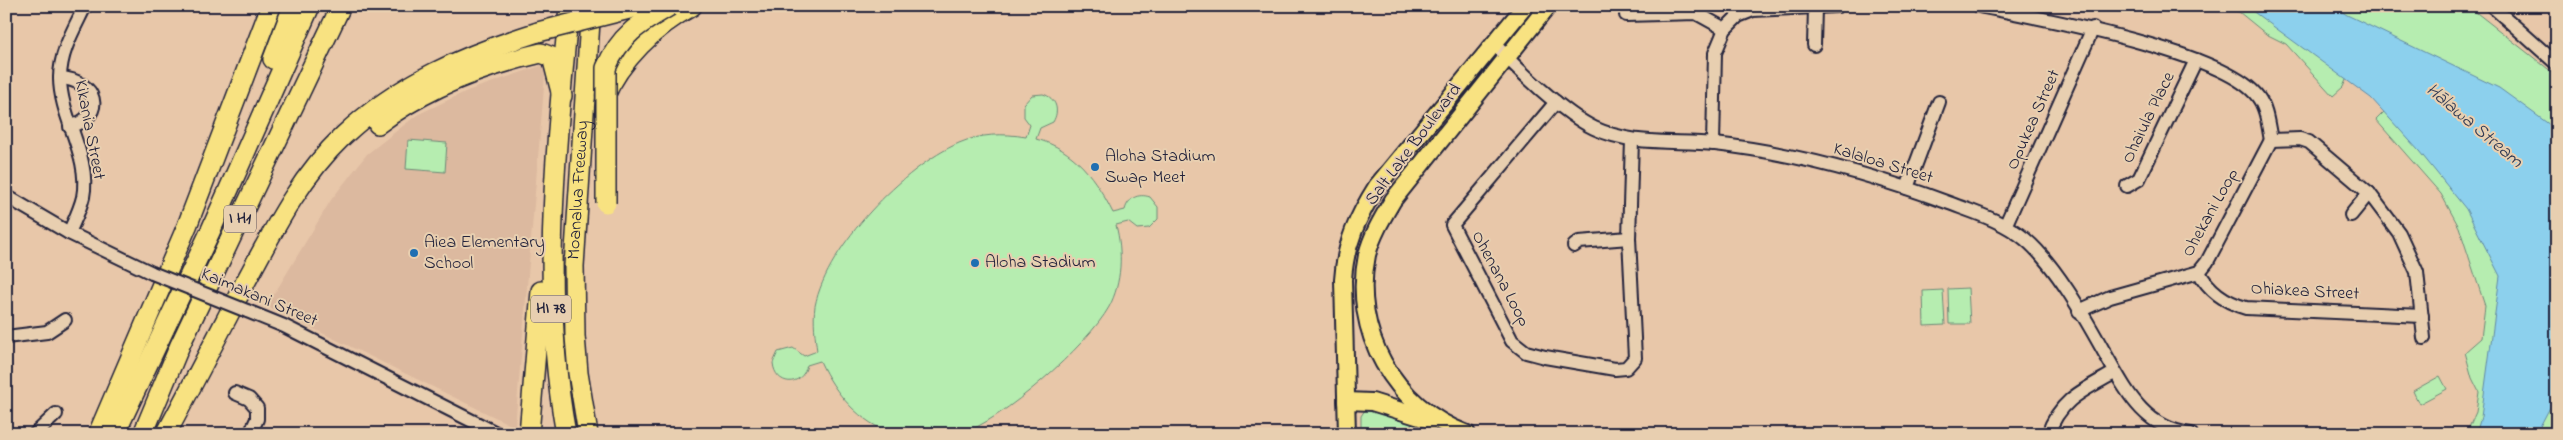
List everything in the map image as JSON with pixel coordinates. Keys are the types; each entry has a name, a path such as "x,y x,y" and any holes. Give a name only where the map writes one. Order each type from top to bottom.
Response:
{"highway":[{"path":"98,434 187,226 271,6"},
{"path":"210,232 252,108 293,6"},
{"name":"I H1","path":"116,434 210,232 310,6"},
{"name":"I H1","path":"143,434 180,345 341,6"},
{"name":"Moanalua Freeway","path":"555,183 569,6"},
{"name":"Moanalua Freeway","path":"578,373 574,266 591,6"},
{"path":"238,312 290,202 308,176 343,137 375,110 440,68 480,50 538,32 641,6"},
{"path":"606,203 606,68 614,48 628,33 670,6"},
{"path":"580,188 593,126 611,80 635,52 660,28 692,6"},
{"path":"166,434 315,181 348,147 388,116 417,98 445,86 540,53 552,57 562,96"},
{"path":"529,434 544,260 555,183"},
{"name":"HI 78","path":"555,183 551,307 558,382 566,434"},
{"path":"578,373 597,434"},
{"name":"HI 78","path":"578,373 588,434"}],"main road":[{"name":"Salt Lake Boulevard","path":"1347,434 1344,261 1360,213 1377,186 1525,6"},
{"name":"Salt Lake Boulevard","path":"1468,434 1446,426 1403,391 1386,368 1365,318 1363,297 1367,254 1377,227 1393,200 1548,6"},
{"path":"1346,401 1372,402 1388,406 1446,426"}],"street":[{"name":"Kikania Street","path":"69,233 83,197 84,180 61,96 60,78 65,49 85,6"},
{"path":"1713,144 1715,53 1725,29 1738,16 1753,10 1837,6"},
{"path":"1979,6 2093,28 2196,60 2239,78 2258,96 2264,108 2271,140 2300,139 2309,142 2369,193 2399,233 2417,272 2424,338"},
{"path":"2492,6 2557,64"},
{"path":"1814,45 1815,8"},
{"path":"1626,15 1696,14 1725,29"},
{"name":"Opukea Street","path":"2006,224 2093,28"},
{"name":"Kalaloa Street","path":"1494,43 1506,58 1556,102 1593,128 1632,140 1713,144 1781,153 1907,188 2006,224 2039,252 2079,311 2130,399 2145,414 2168,428 2191,434"},
{"name":"Ohaiula Place","path":"2127,186 2139,179 2196,60"},
{"path":"60,78 74,79 84,84 94,101 88,118 81,124 70,127"},
{"name":"Ohenana Loop","path":"1556,102 1452,225 1512,341 1526,352 1614,369 1626,368 1635,358 1629,238 1632,140"},
{"path":"1907,188 1938,102"},
{"name":"Ohekani Loop","path":"2079,311 2110,297 2200,272 2271,140"},
{"path":"2351,215 2369,193"},
{"name":"Kaimakani Street","path":"6,196 69,233 238,312 284,326 498,434"},
{"path":"1574,246 1579,242 1629,238"},
{"name":"Ohiakea Street","path":"2200,272 2206,284 2219,296 2246,308 2422,316"},
{"path":"6,337 47,332 65,320"},
{"path":"2048,434 2059,409 2074,395 2114,373"},
{"path":"235,393 249,399 257,408 256,419 250,434"},
{"path":"35,434 56,414"}],"shaded area":[{"name":"Aiea Elementary School","path":"546,64 515,427 267,306 331,200 367,154 417,115 467,91"}],"green space":[{"path":"2211,6 2276,6 2349,73 2343,87 2333,96 2286,44 2266,34 2239,12"},
{"path":"2309,6 2468,6 2557,76 2557,206"},
{"name":"Aloha Stadium","path":"1043,94 1054,101 1056,113 1053,122 1040,128 1036,139 1062,150 1083,167 1099,188 1113,213 1125,210 1128,202 1138,196 1150,197 1158,207 1158,219 1149,228 1137,229 1128,222 1116,225 1120,246 1117,288 1109,307 1083,341 1020,399 977,427 960,434 899,435 870,423 841,396 820,361 807,365 800,378 795,381 783,380 778,376 773,363 778,352 793,348 804,356 817,351 814,311 822,283 851,234 871,211 892,189 915,170 938,154 959,143 992,135 1026,137 1030,125 1024,117 1024,104 1032,95"},
{"path":"2388,108 2504,231 2494,434 2466,434 2476,412 2479,392 2472,378 2465,352 2481,338 2485,306 2459,227 2441,194 2376,120"},
{"path":"408,140 447,143 445,172 406,169"},
{"path":"1968,288 1970,324 1949,324 1948,289"},
{"path":"1943,290 1945,325 1924,326 1923,291"},
{"path":"2557,363 2557,434 2519,434"},
{"path":"2440,376 2447,389 2419,404 2413,391"},
{"path":"1367,407 1446,434 1372,433 1361,428 1361,416"}],"water":[{"name":"Hālawa Stream","path":"2242,6 2333,6 2347,15 2499,88 2557,130 2557,394 2536,434 2476,434 2481,417 2500,276 2466,209 2419,151 2371,98 2251,10"}],"place":[{"name":"Aloha Stadium Swap Meet","path":"1095,167"},
{"name":"Aiea Elementary School","path":"414,253"},
{"name":"Aloha Stadium","path":"975,263"}]}
